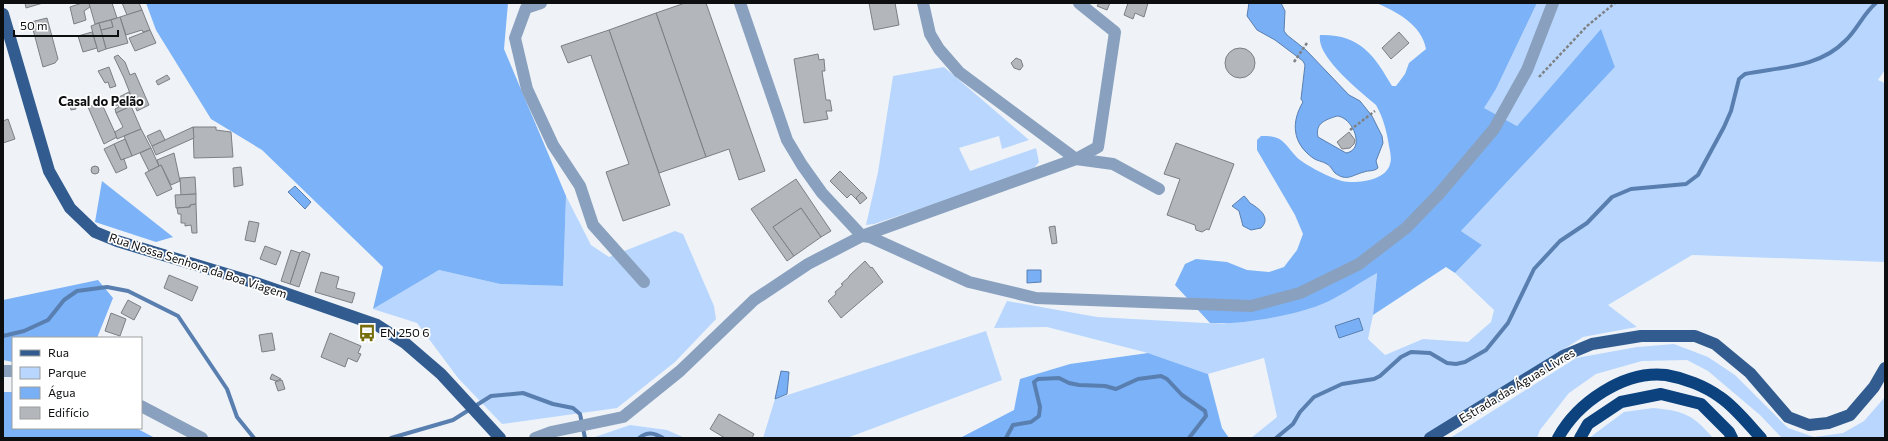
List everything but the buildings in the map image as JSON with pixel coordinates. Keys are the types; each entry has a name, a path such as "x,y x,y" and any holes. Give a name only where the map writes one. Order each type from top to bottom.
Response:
{"highway":[{"path":"1558,438 1565,424 1585,404 1610,387 1640,377 1666,375 1695,383 1721,397 1761,438"},
{"path":"1580,438 1588,424 1621,402 1661,394 1701,404 1729,432 1732,438"}],"main road":[{"name":"Rua Nossa Senhora da Boa Viagem","path":"3,14 49,171 70,208 96,232 117,241 256,284 377,325 411,349 441,374 500,438"},
{"name":"Estrada das Águas Livres","path":"1430,438 1564,356 1592,344 1641,336 1695,336 1715,344 1750,373 1788,416 1809,425 1828,423 1850,415 1874,387 1885,368"}],"street":[{"path":"541,3 526,8 515,38 527,89 553,144 580,186 593,225 644,282"},
{"path":"740,3 787,140 802,166 822,193 862,236 870,237 969,282 1036,298 1252,306 1300,293 1359,264 1406,228 1439,194 1494,129 1527,70 1553,3"},
{"path":"923,3 930,34 939,49 959,72 1076,159 1113,164 1159,189"},
{"path":"535,438 551,432 623,417 680,371 754,300 808,264 862,236 1076,159 1098,147 1115,32 1078,3"},
{"path":"142,407 202,438"}],"path":[{"path":"1538,78 1587,26 1615,3"},
{"path":"1294,62 1307,43"},
{"path":"1350,130 1375,111"}],"green space":[{"path":"1537,3 1885,3 1885,70 1878,80 1885,83 1885,262 1692,255 1608,305 1637,327 1583,337 1425,438 1251,438 1277,417 1264,358 1208,374 1148,353 1047,327 994,328 1007,301 1097,317 1223,324 1326,302 1377,272 1373,315 1368,339 1385,355 1423,339 1468,342 1491,322 1494,310 1455,273 1482,245 1461,231 1615,67 1601,30 1517,126 1483,108 1496,89"},
{"path":"944,67 1029,140 1002,149 999,136 959,148 970,171 1036,148 1039,162 1031,172 874,224 866,225 878,172 893,76"},
{"path":"566,196 591,245 609,257 675,231 683,234 714,306 716,319 675,362 617,408 502,424 458,378 417,323 373,309 439,270 500,284 563,286"},
{"path":"986,331 1002,380 847,438 763,438 775,399"},
{"path":"1674,344 1708,357 1735,375 1788,428 1814,437 1843,433 1864,421 1885,397 1885,438 1782,438 1760,415 1708,371 1687,360 1642,361 1596,374 1569,393 1540,430 1537,438 1450,438 1576,358 1637,347"},
{"path":"1653,408 1680,412 1687,415 1706,430 1713,438 1589,438 1624,412"},
{"path":"630,425 667,430 685,438 592,438"}],"shaded area":[{"path":"146,3 508,3 504,49 566,196 563,286 500,284 439,270 373,309 383,267 262,150 211,119 156,30"},
{"path":"1376,3 1537,3 1496,89 1484,108 1517,126 1601,29 1615,67 1461,231 1482,245 1455,273 1446,267 1373,315 1377,273 1333,299 1315,307 1286,315 1253,321 1210,323 1175,285 1185,264 1196,259 1227,262 1247,270 1269,272 1284,267 1297,250 1303,234 1295,215 1257,150 1257,140 1261,136 1271,136 1281,140 1304,163 1326,175 1342,181 1355,182 1370,180 1377,178 1387,170 1391,162 1391,157 1386,130 1376,105 1340,73 1332,63 1321,44 1320,35 1346,38 1364,48 1379,65 1392,86 1396,86 1405,74 1409,63 1426,49 1424,40 1414,26 1407,20 1392,10"},
{"path":"102,181 173,237 156,242 95,222"},
{"path":"98,280 113,298 97,337 12,337 12,362 3,360 3,300"},
{"path":"1148,353 1208,374 1222,428 1229,438 960,438 1014,410 1020,379 1070,364"},
{"path":"3,392 12,392 12,429 138,429 155,438 3,438"}],"water":[{"path":"1249,3 1281,3 1285,11 1284,31 1287,35 1306,50 1349,95 1360,101 1372,116 1382,136 1383,143 1376,161 1378,168 1350,177 1343,177 1335,173 1328,165 1315,159 1306,152 1297,139 1295,125 1303,102 1301,99 1305,65 1303,61 1275,40 1257,30 1247,16","holes":["1337,116 1343,118 1352,127 1356,140 1352,151 1346,153 1318,137 1317,132 1320,125 1325,121"]},
{"path":"295,186 311,202 305,209 288,192"},
{"path":"1244,196 1250,203 1263,213 1265,220 1261,228 1251,230 1243,226 1239,211 1232,206"},
{"path":"1027,270 1041,270 1041,282 1027,283"},
{"path":"1359,318 1363,330 1339,338 1335,326"},
{"path":"781,371 789,372 787,394 775,399"}],"waterway":[{"path":"1276,438 1293,424 1300,412 1314,397 1342,384 1374,379 1380,376 1401,357 1411,352 1430,353 1447,363 1456,364 1465,362 1486,350 1508,323 1534,269 1560,241 1587,223 1612,197 1631,189 1686,184 1698,175 1731,111 1739,79 1745,74 1785,68 1823,57 1835,50 1845,41 1871,7 1876,3"},
{"path":"3,336 24,331 48,320 64,300 77,291 107,287 128,291 178,316 227,389 237,417 254,438"},
{"path":"1006,438 1013,425 1031,422 1039,416 1040,407 1034,382 1038,379 1059,378 1069,383 1079,385 1105,386 1116,389 1138,379 1161,376 1167,379 1182,395 1205,411 1206,416 1189,438"},
{"path":"391,438 453,420 491,396 523,393 553,404 573,408 580,414 585,438"},
{"path":"639,438 645,434 657,435 663,438"}],"place":[{"name":"EN 250 6","path":"367,333"}],"district":[{"name":"Casal do Pelão","path":"101,101"}]}
